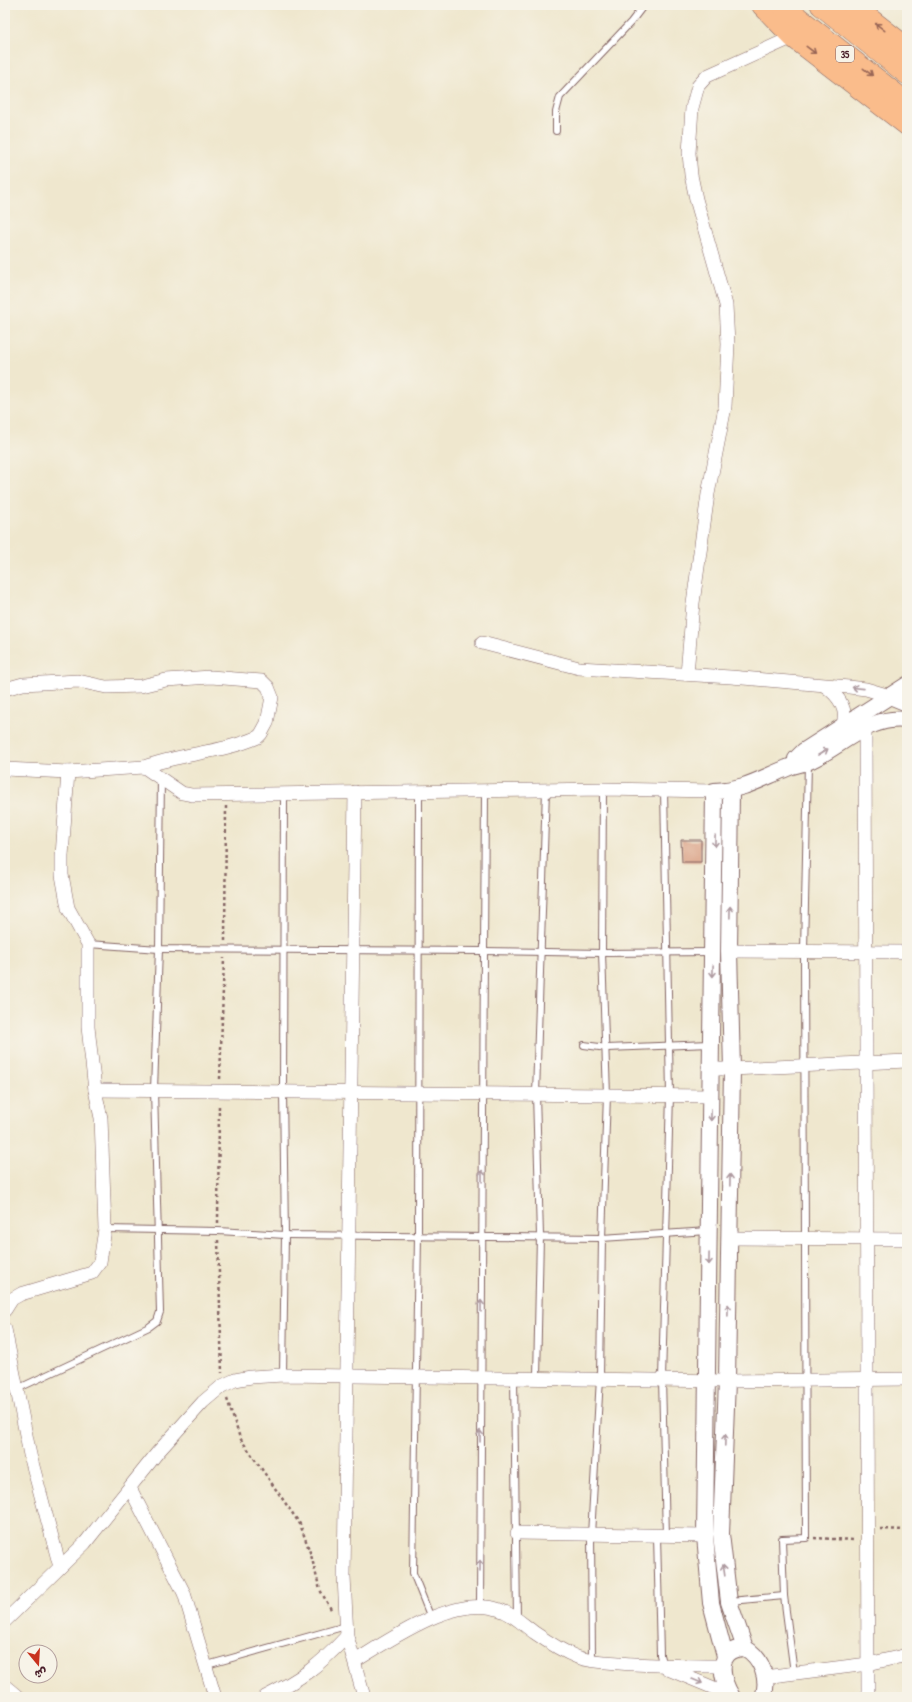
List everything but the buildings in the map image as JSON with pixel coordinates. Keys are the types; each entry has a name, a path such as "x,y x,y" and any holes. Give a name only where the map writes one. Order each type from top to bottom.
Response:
{"highway":[{"path":"762,5 793,37 907,125"},
{"name":"35","path":"782,5 907,103"},
{"name":"35","path":"821,5 907,74"},
{"path":"852,5 907,48"}],"street":[{"path":"687,674 693,603 708,494 725,407 729,333 726,305 706,238 691,175 690,153 692,108 698,86 708,76 793,37"},
{"path":"482,643 579,668 687,674 866,689 907,703"},
{"path":"5,689 23,684 78,681 106,687 141,686 166,680 211,677 262,681 268,687 272,697 267,723 262,734 258,737 230,747 175,757 144,766 68,772 5,770"},
{"path":"788,767 804,751 907,685"},
{"path":"825,686 836,696 843,708 845,717 842,727"},
{"path":"144,766 182,793 192,796 485,790 603,789 731,791 788,767 808,762 865,727 884,720 907,720"},
{"path":"865,727 868,1697"},
{"path":"5,1310 12,1299 21,1294 92,1273 100,1262 105,1229 102,1132 95,1090 88,1027 88,944 77,928 68,908 62,875 68,772"},
{"path":"714,791 721,952 732,1069 727,1381 721,1534 729,1602 745,1648 756,1657 764,1677 765,1688 763,1697"},
{"path":"731,791 721,952 712,1044 705,1536 711,1603 724,1661 724,1676 732,1696"},
{"path":"355,792 344,1577 346,1631 364,1697"},
{"path":"721,952 907,952"},
{"path":"712,1069 907,1061"},
{"path":"95,1090 711,1096"},
{"path":"729,1238 805,1240 907,1239"},
{"path":"5,1329 30,1455 60,1567"},
{"path":"5,1621 85,1542 158,1452 203,1402 222,1386 243,1378 283,1375 707,1379 727,1381 907,1379"},
{"path":"130,1488 184,1593 215,1697"},
{"path":"517,1533 705,1536"},
{"path":"355,1661 431,1618 450,1611 480,1605 492,1606 517,1619 553,1645 578,1657 592,1660 663,1667 724,1661 735,1650 745,1648"},
{"path":"265,1697 301,1678 327,1657 346,1631"},
{"path":"764,1677 868,1664 907,1655"},
{"path":"663,1667 732,1696"},
{"path":"5,1686 18,1697"}],"lane":[{"path":"556,131 556,112 560,97 631,22 644,5"},
{"path":"794,1673 784,1596 782,1539 806,1538 804,951 808,762"},
{"path":"17,1389 149,1327 156,1321 160,1312 154,1090 159,949 161,777"},
{"path":"592,1660 591,1535 600,1378 602,1238 607,1095 607,1048 602,953 603,789"},
{"path":"480,1605 480,1376 485,790"},
{"path":"538,1377 540,1236 536,1094 546,790"},
{"path":"663,1667 660,1655 662,1379 670,1095 664,790"},
{"path":"419,792 418,1235 413,1572 431,1618"},
{"path":"283,1375 285,1235 283,1092 284,794"},
{"path":"88,944 159,949 602,953 721,952"},
{"path":"584,1045 607,1048 712,1044"},
{"path":"105,1229 218,1231 285,1235 481,1235 602,1238 709,1231"},
{"path":"514,1377 517,1619"},
{"path":"729,1602 784,1596"},
{"path":"206,1665 346,1631"}],"path":[{"path":"806,1538 868,1535 907,1530"}]}
